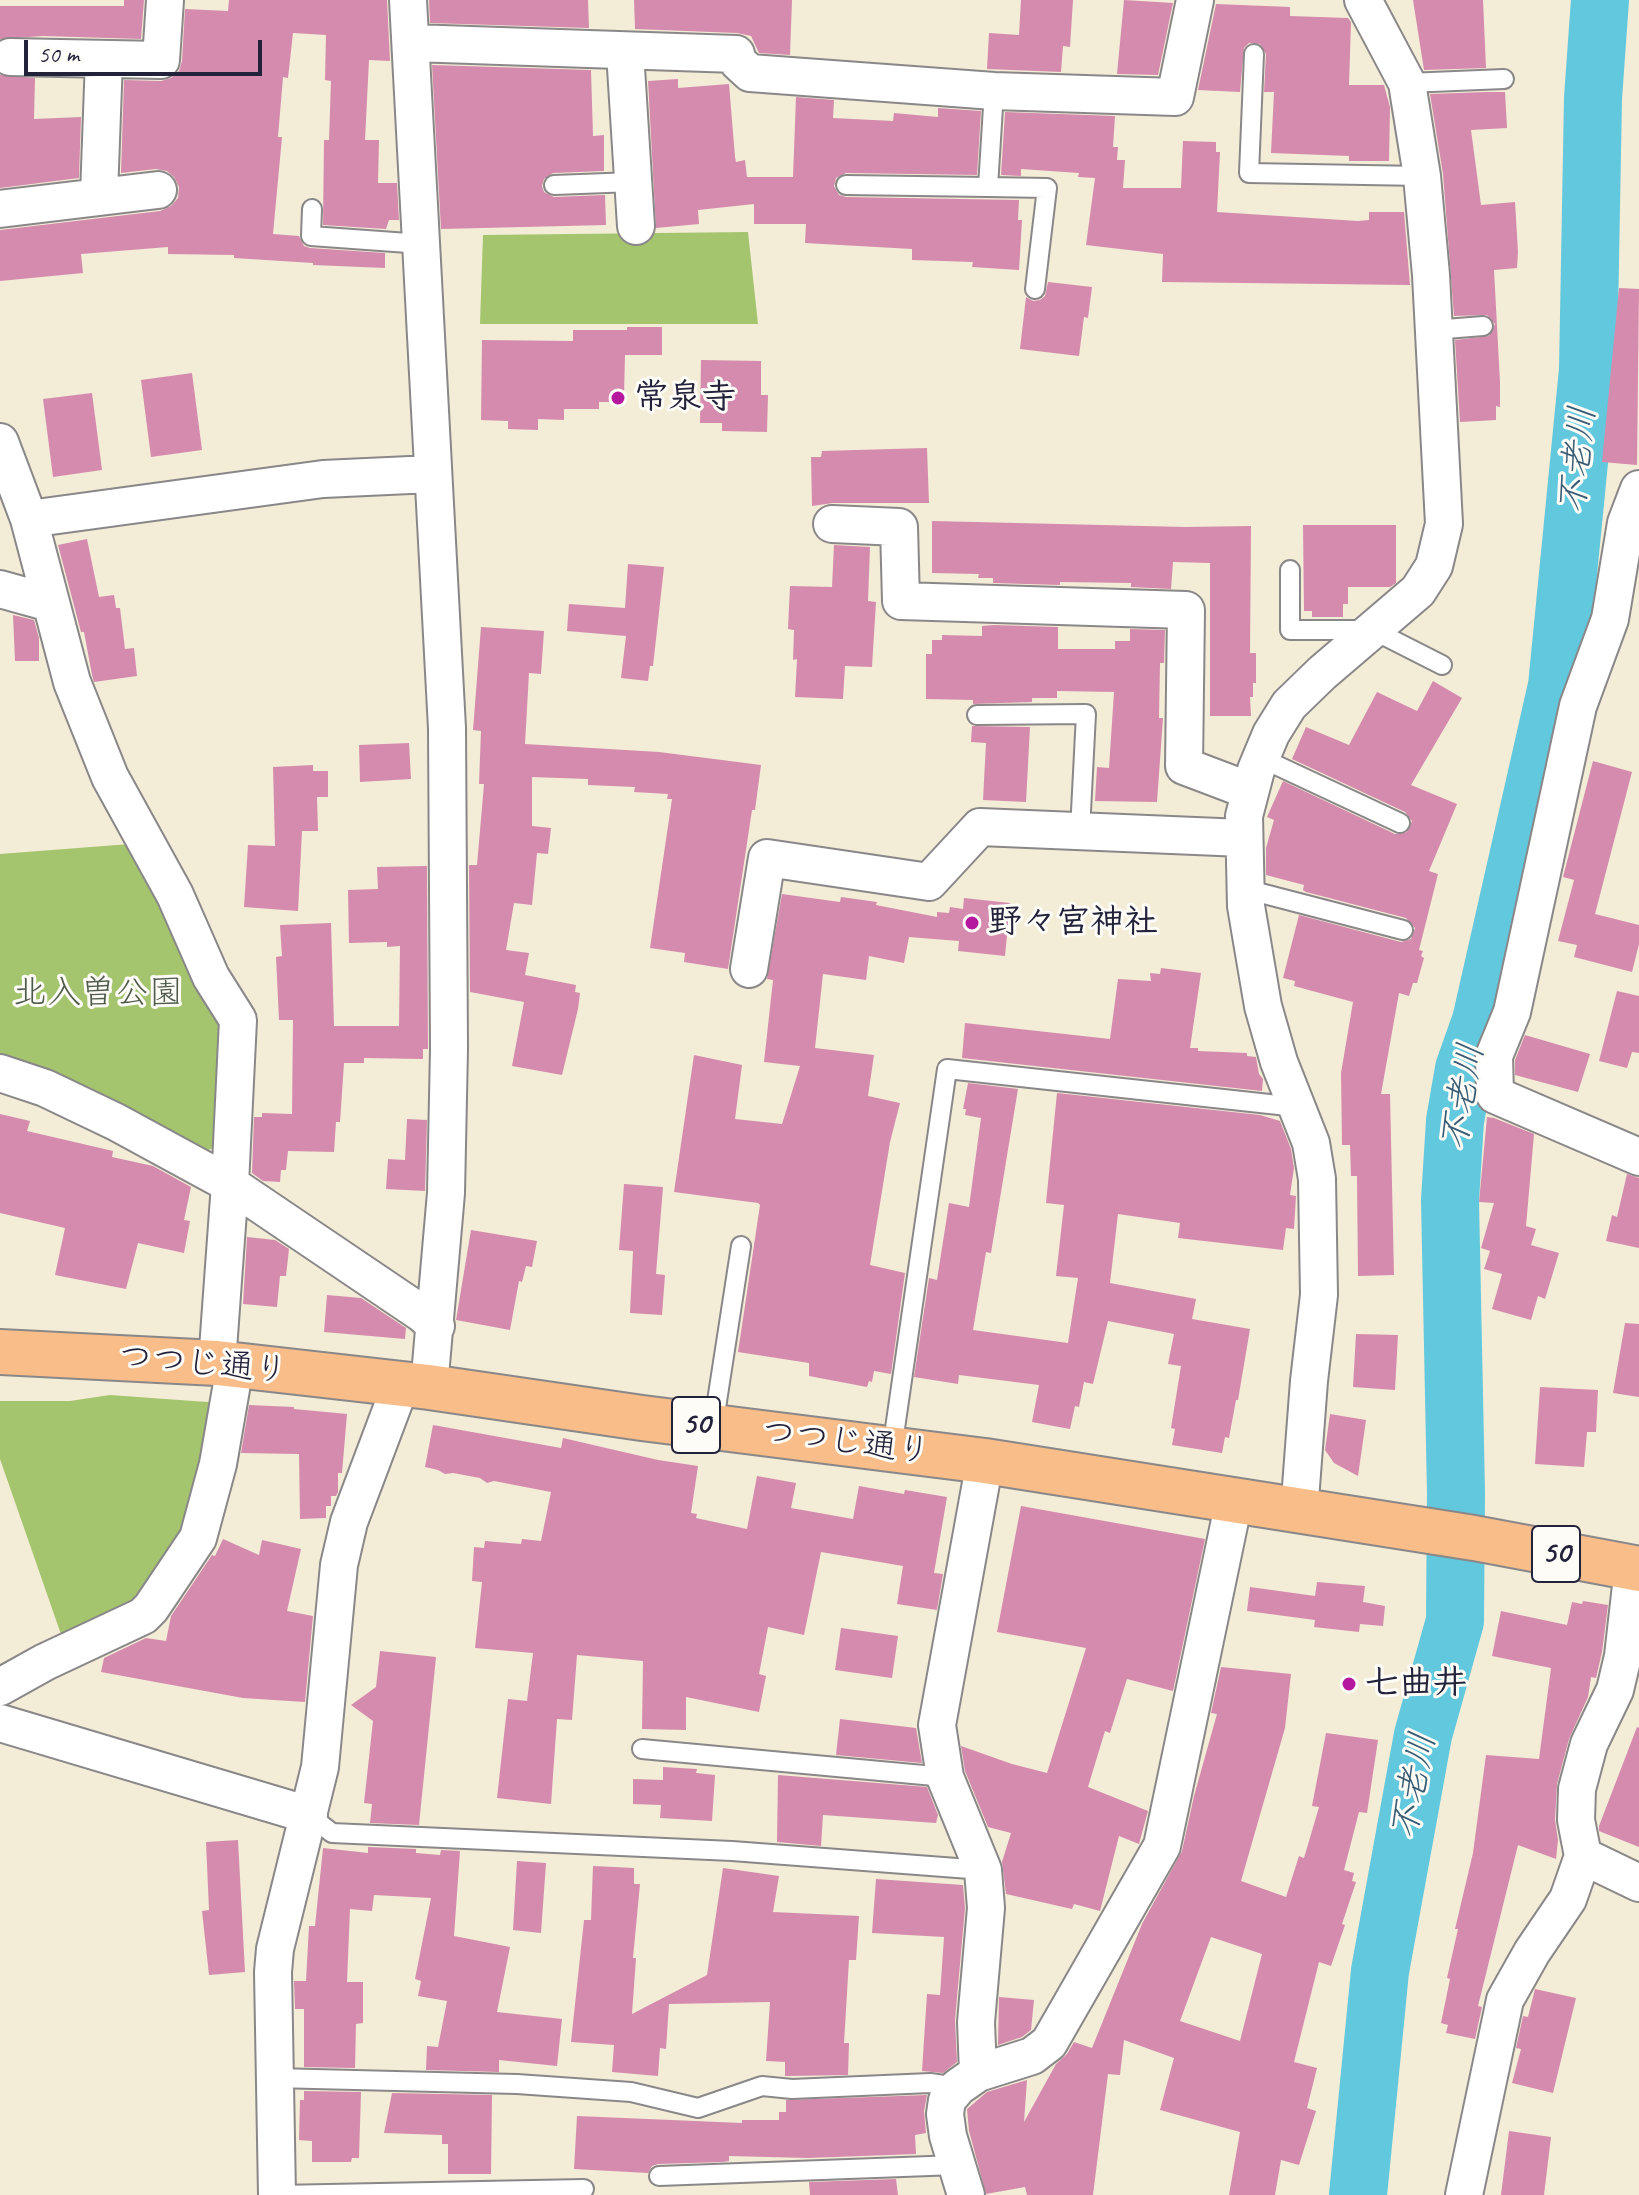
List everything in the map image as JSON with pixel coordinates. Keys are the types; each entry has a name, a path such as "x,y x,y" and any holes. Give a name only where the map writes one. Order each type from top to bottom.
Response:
{"main road":[{"name":"つつじ通り","path":"0,1352 226,1364 415,1385 985,1461 1299,1513 1474,1538 1636,1569"}],"street":[{"path":"10,57 161,60 165,0"},
{"path":"277,2195 275,1949 320,1767 339,1565 349,1522 415,1385 436,1326 446,1193 449,1049 447,728 408,0"},
{"path":"412,43 736,54 738,62 750,73 994,91 1175,97 1195,0"},
{"path":"1299,1513 1319,1295 1317,1179 1311,1143 1279,1062 1263,1006 1252,951 1245,889 1244,816 1271,734 1289,705 1418,591 1434,566 1444,524 1422,176 1407,83 1363,0"},
{"path":"625,52 636,226"},
{"path":"99,195 104,59"},
{"path":"0,209 158,190"},
{"path":"0,442 29,519 72,682 110,777 175,895 211,977 238,1020 226,1364 218,1464 198,1538 143,1616 0,1687"},
{"path":"29,519 323,479 432,474"},
{"path":"1639,489 1626,523 1610,619 1578,706 1512,1012 1494,1056 1495,1095 1639,1157"},
{"path":"832,524 899,527 901,601 1186,610 1184,766 1256,774"},
{"path":"0,589 50,603"},
{"path":"749,969 767,858 929,882 980,827 1243,838"},
{"path":"0,1073 45,1088 116,1122 230,1184 436,1326"},
{"path":"968,2080 986,1908 983,1870 945,1777 937,1725 985,1461"},
{"path":"962,2180 945,2114 947,2100 968,2080 1032,2056 1049,2043 1162,1846 1234,1501"},
{"path":"1464,2195 1505,2000 1532,1952 1568,1899 1583,1856 1576,1820 1577,1789 1589,1744 1615,1690 1636,1569"},
{"path":"0,1723 309,1815"},
{"path":"1583,1856 1639,1883"}],"lane":[{"path":"1254,54 1249,173 1422,176"},
{"path":"1407,83 1504,79"},
{"path":"988,187 994,91"},
{"path":"554,185 633,182"},
{"path":"846,185 1047,188 1035,289"},
{"path":"312,209 311,236 422,244"},
{"path":"1433,330 1483,326"},
{"path":"1290,570 1290,630 1373,630 1442,665"},
{"path":"977,715 1086,714 1080,831"},
{"path":"1256,774 1400,823"},
{"path":"1245,889 1403,930"},
{"path":"892,1449 947,1069 1297,1107"},
{"path":"713,1427 741,1246"},
{"path":"642,1749 945,1777"},
{"path":"309,1815 332,1833 732,1851 983,1870"},
{"path":"274,2078 532,2085 631,2092 698,2108 762,2086 792,2089 968,2080"},
{"path":"659,2176 962,2180"},
{"path":"277,2195 584,2189"}],"green space":[{"path":"748,232 758,324 480,324 483,235"},
{"name":"北入曽公園","path":"130,844 221,1012 215,1147 202,1153 0,1063 0,854"},
{"path":"110,1395 221,1403 207,1470 155,1592 63,1640 0,1459 0,1401 70,1401"}],"building":[{"path":"124,0 144,0 141,39 43,36 0,39 0,6 124,6"},
{"path":"229,0 387,0 390,61 369,60 365,140 379,140 378,183 397,183 399,220 389,220 386,229 323,225 324,140 329,140 331,81 325,80 326,35 293,33 288,78 283,77 278,137 282,137 273,234 299,236 304,246 310,248 385,253 385,268 313,265 234,258 234,255 168,254 168,247 81,254 83,273 0,281 0,230 160,211 178,198 179,187 167,171 156,169 121,173 124,80 161,81 171,78 179,71 182,61 185,9 228,11"},
{"path":"429,0 588,0 589,28 430,23"},
{"path":"634,0 792,0 790,55 759,53 751,36 737,33 635,29"},
{"path":"1021,0 1073,0 1070,47 1063,46 1061,72 987,69 989,33 1019,35"},
{"path":"1124,0 1173,3 1158,75 1117,74"},
{"path":"1413,0 1483,0 1486,68 1424,70"},
{"path":"1216,4 1290,7 1290,16 1348,18 1351,22 1349,85 1384,85 1390,107 1389,161 1349,161 1349,156 1271,153 1274,92 1264,92 1266,54 1260,44 1249,43 1244,48 1240,92 1198,90"},
{"path":"432,65 591,70 593,136 604,135 604,171 553,173 544,179 542,186 544,192 554,197 605,195 606,225 441,229"},
{"path":"0,75 35,78 34,119 81,117 79,178 0,188"},
{"path":"678,79 678,88 729,84 735,157 736,162 745,160 747,177 793,177 796,97 834,100 833,118 893,121 894,113 938,117 938,108 981,111 977,175 846,173 836,178 834,186 839,195 846,197 1019,200 1018,220 1022,220 1019,270 972,267 973,262 912,260 912,249 805,243 806,224 754,224 754,204 698,210 699,224 656,228 648,81"},
{"path":"1505,92 1507,128 1471,130 1481,205 1515,202 1517,268 1494,270 1500,407 1496,406 1496,420 1460,422 1455,340 1489,336 1495,324 1487,315 1454,316 1443,174 1430,94"},
{"path":"1005,112 1115,116 1113,147 1118,147 1117,160 1125,160 1123,188 1181,188 1183,141 1216,142 1216,152 1220,152 1217,212 1358,221 1369,220 1369,212 1404,212 1410,285 1162,282 1163,254 1086,245 1095,178 1078,177 1079,173 1021,169 1021,176 1001,175"},
{"path":"1048,282 1092,287 1079,356 1020,349 1026,297 1033,301 1040,300 1045,296"},
{"path":"1619,288 1639,289 1637,465 1602,462"},
{"path":"627,327 662,327 662,355 625,355 624,396 617,396 616,402 599,402 599,409 564,409 564,420 538,419 538,430 508,429 508,421 481,420 482,340 573,341 573,330 627,330"},
{"path":"701,360 761,361 761,395 768,395 767,432 722,431 722,423 700,423"},
{"path":"192,373 202,450 151,457 141,380"},
{"path":"92,393 102,470 53,477 43,399"},
{"path":"927,448 929,503 833,503 812,506 811,457 821,457 822,451"},
{"path":"932,521 1251,526 1250,653 1256,653 1256,683 1253,683 1253,697 1250,697 1251,716 1210,716 1210,563 1173,562 1171,589 1131,587 1131,583 993,583 993,578 978,578 979,574 932,573"},
{"path":"1303,525 1396,525 1396,583 1390,587 1348,587 1348,604 1343,604 1343,617 1312,617 1312,611 1304,611"},
{"path":"87,539 99,597 114,595 116,608 120,608 125,649 134,648 137,676 94,682 84,632 81,632 58,545"},
{"path":"834,545 870,547 868,601 876,602 872,667 845,666 843,699 795,697 797,659 793,660 794,630 788,629 790,586 832,587"},
{"path":"628,564 664,567 653,666 650,666 648,681 621,678 626,636 567,631 569,604 625,608"},
{"path":"13,615 34,620 39,638 39,661 15,661"},
{"path":"982,626 1058,627 1058,649 1115,649 1115,641 1130,641 1130,629 1165,630 1164,663 1160,663 1159,718 1163,718 1157,802 1095,801 1097,767 1109,768 1114,692 1057,691 1057,698 1032,698 1032,702 973,704 973,700 926,699 926,654 932,654 932,640 942,640 942,635 982,636"},
{"path":"481,627 544,631 541,674 529,673 525,744 659,752 761,765 728,969 684,962 685,953 650,948 672,799 667,799 668,794 634,792 635,787 588,785 588,779 532,777 532,826 551,828 548,854 537,853 532,905 514,903 506,950 529,953 525,975 576,985 575,992 580,993 562,1075 512,1066 524,1002 470,992 469,865 477,865 484,784 479,784 481,731 473,730"},
{"path":"1433,681 1462,698 1411,785 1457,804 1429,871 1438,874 1419,950 1423,951 1421,956 1424,958 1417,983 1413,983 1409,996 1399,993 1381,1094 1390,1094 1394,1275 1358,1276 1357,1176 1351,1176 1350,1145 1342,1145 1341,1073 1353,1002 1294,986 1295,981 1283,978 1299,915 1401,942 1411,939 1415,928 1406,918 1306,892 1304,885 1266,875 1266,848 1274,820 1267,817 1283,781 1395,834 1407,832 1412,821 1405,812 1292,759 1306,727 1349,745 1377,692 1417,711"},
{"path":"972,726 1030,727 1026,802 983,800 986,743 971,742"},
{"path":"409,743 411,779 360,782 359,745"},
{"path":"1593,761 1632,772 1595,914 1639,925 1639,944 1632,972 1574,957 1577,945 1558,941 1574,880 1563,877"},
{"path":"313,765 313,771 328,771 328,797 317,797 318,831 302,831 298,911 244,907 248,845 275,846 273,767"},
{"path":"427,866 428,1049 423,1049 423,1059 364,1058 364,1063 344,1063 340,1122 336,1122 334,1152 288,1151 286,1170 281,1170 280,1182 263,1181 252,1173 254,1117 262,1117 262,1113 292,1114 293,1020 279,1020 276,957 282,956 280,925 331,923 334,1026 399,1026 400,946 387,947 387,942 349,943 348,890 378,889 377,867"},
{"path":"782,894 840,902 841,897 877,902 876,905 937,917 937,912 949,913 950,907 963,909 964,898 1010,903 1005,956 958,951 959,941 909,937 904,963 869,956 866,980 823,974 815,1048 874,1055 868,1096 900,1103 890,1142 870,1265 905,1273 891,1374 874,1371 872,1382 869,1381 867,1387 809,1376 809,1363 738,1352 760,1205 674,1192 694,1055 742,1065 735,1119 782,1124 800,1066 764,1062 773,980 767,979"},
{"path":"1161,968 1201,973 1190,1048 1247,1053 1247,1056 1256,1057 1263,1079 1262,1091 962,1058 965,1023 1110,1039 1118,979 1151,981 1150,973 1160,974"},
{"path":"1617,991 1639,996 1639,1053 1632,1052 1627,1068 1599,1061"},
{"path":"1525,1035 1590,1054 1578,1092 1515,1075 1515,1060"},
{"path":"968,1083 1018,1089 991,1253 986,1252 973,1330 1068,1343 1078,1278 1056,1276 1064,1205 1046,1203 1057,1093 1260,1115 1280,1121 1291,1149 1294,1168 1290,1195 1296,1196 1294,1229 1286,1228 1283,1250 1178,1238 1180,1223 1118,1214 1110,1283 1196,1299 1192,1319 1250,1329 1238,1400 1222,1453 1172,1445 1175,1429 1171,1428 1181,1366 1168,1364 1174,1334 1108,1321 1093,1384 1084,1382 1070,1429 1032,1422 1039,1385 959,1375 958,1384 914,1377 929,1278 937,1280 949,1203 969,1207 981,1118 965,1115 966,1109 963,1109"},
{"path":"0,1114 30,1121 27,1131 113,1151 112,1157 153,1166 191,1187 184,1220 190,1221 184,1253 138,1243 126,1289 55,1275 65,1228 0,1213"},
{"path":"1487,1117 1534,1134 1526,1226 1536,1229 1531,1245 1559,1253 1545,1299 1538,1296 1531,1320 1492,1309 1502,1274 1484,1269 1490,1251 1481,1248 1494,1203 1479,1202"},
{"path":"407,1119 427,1120 425,1191 386,1189 388,1159 405,1160"},
{"path":"1627,1174 1639,1178 1639,1248 1606,1241 1612,1215 1617,1217"},
{"path":"624,1184 663,1187 656,1274 665,1275 662,1315 630,1313 633,1251 619,1250"},
{"path":"471,1230 537,1241 532,1267 526,1266 522,1282 519,1281 510,1330 456,1320"},
{"path":"247,1237 275,1240 289,1249 286,1276 280,1276 277,1307 243,1304"},
{"path":"327,1295 361,1298 406,1328 405,1339 324,1332"},
{"path":"1625,1323 1639,1324 1639,1397 1613,1393"},
{"path":"1356,1334 1398,1335 1395,1390 1353,1387"},
{"path":"1540,1387 1598,1390 1596,1432 1587,1432 1584,1467 1535,1464"},
{"path":"249,1405 347,1414 342,1473 338,1473 338,1492 336,1496 331,1496 331,1506 326,1506 326,1518 300,1519 299,1454 241,1453"},
{"path":"1330,1414 1366,1420 1358,1476 1334,1463 1325,1450"},
{"path":"433,1425 561,1448 563,1438 698,1466 691,1513 697,1514 696,1518 747,1529 757,1476 796,1483 791,1508 853,1519 859,1486 947,1497 934,1573 943,1574 937,1610 897,1604 903,1566 821,1552 804,1635 768,1627 759,1674 766,1676 759,1712 686,1697 686,1730 642,1729 643,1661 577,1655 572,1720 557,1719 551,1804 497,1798 508,1699 527,1701 533,1653 475,1648 482,1582 472,1581 474,1547 484,1548 485,1541 521,1544 522,1539 541,1541 551,1492 494,1481 487,1483 480,1478 445,1474 425,1467"},
{"path":"1021,1506 1205,1539 1173,1691 1127,1679 1110,1733 1105,1731 1088,1787 1148,1811 1139,1844 1119,1836 1100,1911 1074,1904 1072,1909 1006,1894 1002,1862 1011,1833 988,1827 965,1771 961,1746 1047,1773 1086,1648 997,1632"},
{"path":"223,1539 259,1555 262,1540 301,1549 287,1611 313,1616 305,1702 243,1698 101,1672 104,1658 146,1638 166,1641 171,1616 212,1555 215,1556"},
{"path":"1317,1582 1365,1586 1363,1602 1385,1606 1383,1626 1360,1624 1359,1632 1314,1627 1315,1620 1247,1611 1250,1587 1315,1596"},
{"path":"1583,1601 1608,1605 1596,1678 1591,1677 1588,1697 1569,1739 1557,1784 1556,1859 1518,1845 1478,2006 1482,2007 1475,2039 1446,2033 1448,2025 1441,2023 1450,1979 1447,1978 1473,1853 1486,1755 1539,1759 1551,1668 1492,1656 1501,1611 1567,1625 1572,1602 1582,1604"},
{"path":"841,1628 898,1636 892,1678 835,1670"},
{"path":"380,1651 436,1657 419,1825 370,1823 372,1804 364,1803 373,1721 351,1705 376,1687"},
{"path":"1221,1667 1291,1674 1285,1728 1241,1881 1286,1897 1299,1856 1304,1858 1319,1807 1312,1806 1326,1733 1378,1740 1367,1813 1359,1812 1344,1870 1354,1873 1352,1881 1356,1882 1342,1924 1345,1925 1331,1966 1319,1962 1294,2062 1317,2068 1307,2108 1316,2111 1299,2165 1281,2160 1275,2195 1229,2195 1240,2132 1160,2110 1174,2058 1124,2040 1120,2075 1108,2074 1093,2195 1027,2195 1025,2187 986,2194 969,2131 967,2109 987,2092 1027,2080 1024,2122 1056,2064 1074,2042 1092,2048 1142,1924 1182,1851 1217,1714 1211,1713","holes":["1211,1937 1262,1954 1240,2041 1180,2021"]},
{"path":"840,1719 916,1728 922,1763 836,1755"},
{"path":"1639,1728 1639,1847 1599,1831"},
{"path":"663,1767 697,1769 696,1773 715,1775 712,1821 660,1818 661,1805 633,1804 633,1779 663,1780"},
{"path":"778,1775 927,1787 938,1815 936,1823 823,1815 821,1846 777,1842"},
{"path":"238,1840 245,1972 209,1975 202,1911 209,1910 206,1842"},
{"path":"368,1847 416,1849 416,1853 440,1855 441,1850 460,1851 454,1936 510,1947 497,2012 562,2019 557,2066 499,2060 499,2072 426,2070 427,2046 438,2047 447,2001 418,1996 421,1981 415,1979 431,1898 374,1895 372,1911 350,1909 347,1982 363,1982 363,2023 356,2024 355,2068 304,2067 304,2009 295,2009 294,1981 306,1981 309,1926 315,1926 323,1848 368,1853"},
{"path":"517,1861 546,1863 541,1933 513,1930"},
{"path":"593,1866 634,1868 634,1884 640,1884 633,1958 636,1958 632,2014 707,1975 723,1868 779,1876 773,1912 859,1916 856,1960 849,1960 844,2043 849,2043 848,2075 785,2076 785,2062 766,2061 770,2002 669,2004 666,2049 660,2048 658,2076 612,2072 614,2045 571,2042 584,1920 591,1920"},
{"path":"876,1879 963,1885 965,1908 955,2020 957,2062 943,2073 922,2071 927,1994 940,1995 944,1937 872,1933"},
{"path":"1535,1989 1576,1998 1553,2093 1512,2083 1521,2049 1516,2048 1523,2016 1528,2017"},
{"path":"999,1997 1034,2000 1031,2030 1022,2037 998,2045"},
{"path":"304,2091 361,2092 359,2158 352,2158 351,2162 312,2162 312,2141 299,2140 300,2100 304,2100"},
{"path":"392,2093 492,2095 491,2174 448,2174 448,2144 442,2144 442,2135 384,2133"},
{"path":"927,2095 924,2111 926,2133 915,2135 916,2154 808,2158 729,2156 729,2161 723,2162 658,2164 652,2166 648,2173 574,2169 577,2116 742,2123 742,2120 779,2120 779,2112 786,2112 786,2100"},
{"path":"1509,2131 1551,2137 1544,2195 1501,2195"},
{"path":"896,2179 898,2195 810,2195 809,2182"}],"waterway":[{"name":"不老川","path":"1358,2195 1380,1971 1423,1735 1455,1621 1456,1493 1450,1200 1455,1121 1464,1069 1481,1021 1557,686 1588,370 1593,98 1600,0"}],"place":[{"name":"常泉寺","path":"618,398"},
{"name":"野々宮神社","path":"972,923"},
{"name":"七曲井","path":"1349,1684"}]}
